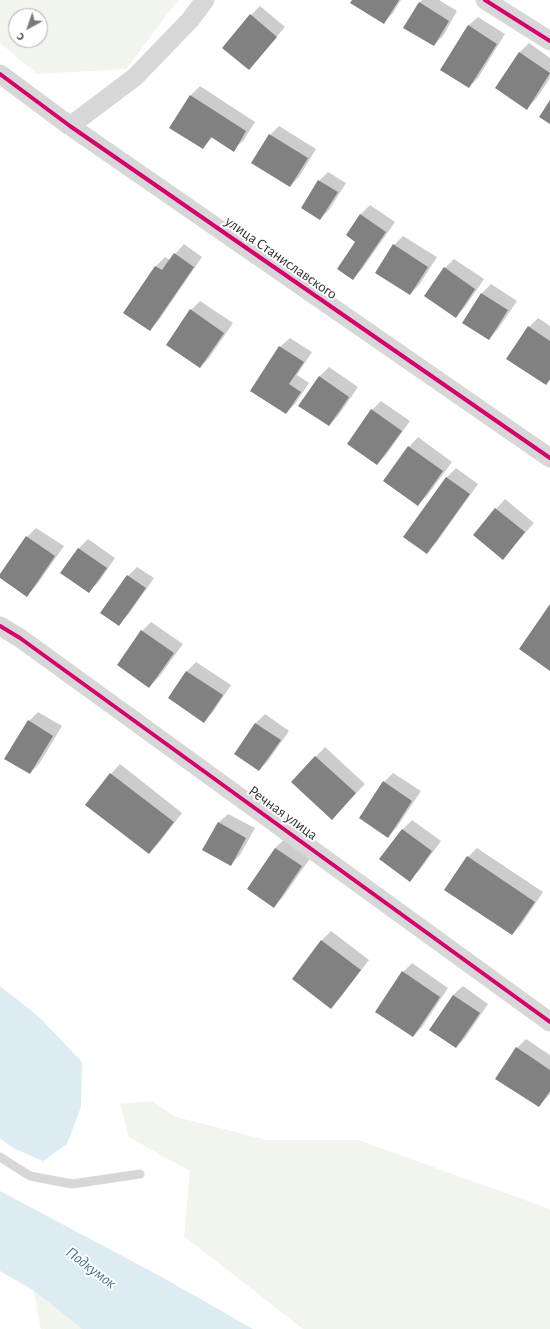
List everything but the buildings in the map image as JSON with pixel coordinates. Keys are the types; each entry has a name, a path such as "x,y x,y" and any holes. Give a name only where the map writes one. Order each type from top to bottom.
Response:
{"street":[{"path":"70,126 135,78 190,20 205,0"},
{"path":"485,0 550,41"},
{"name":"улица Станиславского","path":"0,74 70,126 550,458"},
{"name":"Речная улица","path":"0,626 20,638 550,1022"}],"lane":[{"path":"0,1157 30,1176 72,1184 140,1174"}],"shaded area":[{"path":"0,0 178,0 126,69 37,74 0,43"},
{"path":"152,1101 176,1117 267,1140 358,1140 550,1209 550,1329 303,1329 184,1236 190,1171 129,1137 120,1104"},
{"path":"33,1290 82,1329 41,1329"}],"water":[{"path":"0,986 39,1017 82,1062 81,1107 67,1144 43,1161 13,1148 0,1138"},
{"name":"Подкумок","path":"0,1191 160,1276 253,1329 82,1329 33,1290 0,1271"}],"cycle path":[{"path":"485,0 550,41"},
{"path":"0,74 70,126 550,458"},
{"path":"0,626 20,638 550,1022"}]}
